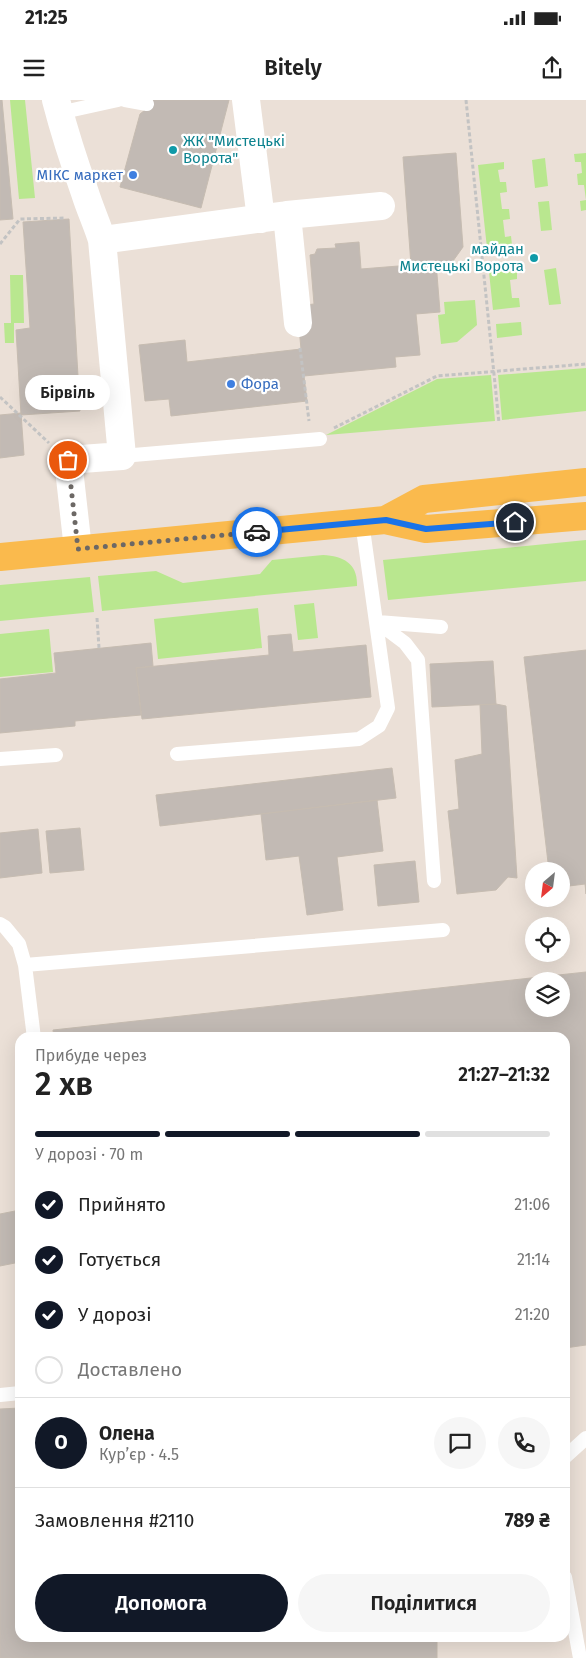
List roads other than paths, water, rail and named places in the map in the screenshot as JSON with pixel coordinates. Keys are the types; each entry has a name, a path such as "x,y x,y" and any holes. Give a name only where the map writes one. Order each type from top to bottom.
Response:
{"main road":[{"path":"374,521 424,498 586,482"},
{"path":"0,557 374,521 426,529 586,516"}],"street":[{"path":"246,100 298,323"},
{"path":"58,107 85,194 98,228 122,456 68,460 78,549"},
{"path":"98,228 274,217 381,206"}],"lane":[{"path":"58,107 118,100"},
{"path":"125,100 147,104"},
{"path":"122,456 316,439"},
{"path":"177,754 359,739 379,726 388,708 378,640 374,521"},
{"path":"377,622 441,627"},
{"path":"377,622 405,643 418,660 434,881"},
{"path":"0,759 56,755"},
{"path":"0,924 19,944 24,965 33,1032"},
{"path":"24,965 443,930"},
{"path":"0,1395 15,1394"},
{"path":"570,1452 586,1438"},
{"path":"570,1604 580,1658"}],"place":[{"name":"ЖК \"Мистецькі Ворота\"","path":"173,150"},
{"name":"МІКС маркет","path":"133,175"},
{"name":"майдан Мистецькі Ворота","path":"534,258"},
{"name":"Фора","path":"231,384"},
{"name":"Бірвіль","path":"68,460"}]}
